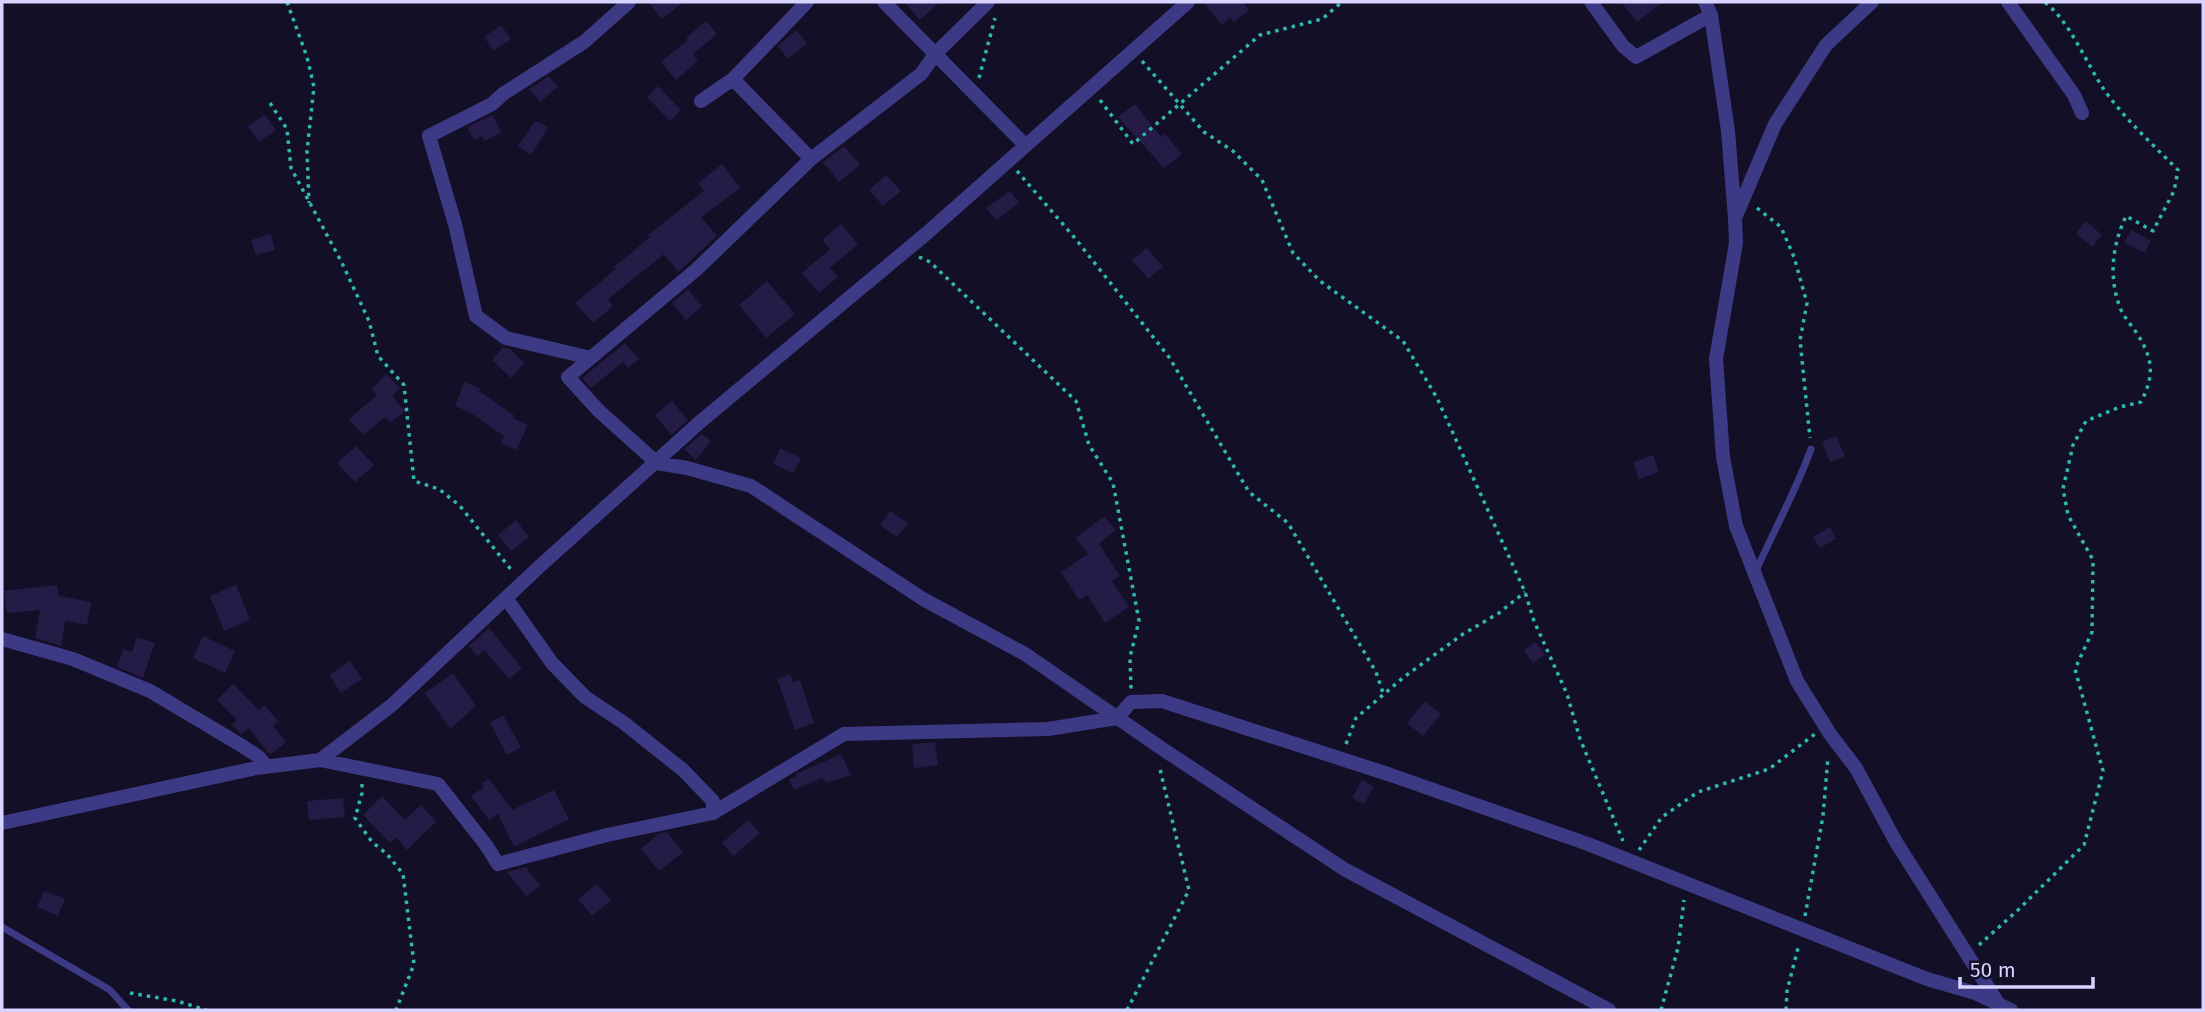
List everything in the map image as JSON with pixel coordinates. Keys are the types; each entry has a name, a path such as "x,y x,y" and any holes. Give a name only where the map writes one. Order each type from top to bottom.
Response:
{"street":[{"path":"591,358 506,338 476,316 455,224 429,136 492,104 503,94 584,42 629,2"},
{"path":"701,101 733,79 807,2"},
{"path":"884,2 1025,145"},
{"path":"320,761 392,705 540,566 700,422 906,250 1188,2"},
{"path":"1591,2 1623,46 1636,57 1708,9 1728,131 1735,218 1736,243 1716,359 1723,457 1736,526 1797,681 1827,730 1856,768 1896,842 1967,956 2005,1007"},
{"path":"1735,218 1774,124 1826,45 1872,2"},
{"path":"2008,2 2074,94 2082,113"},
{"path":"993,7 936,53 921,74 811,159 697,269 568,377 599,411 657,463 687,468 751,486 923,599 1025,654 1344,869 1609,1010"},
{"path":"733,79 811,159"},
{"path":"506,598 552,663 585,697 624,723 683,770 713,801 713,813"},
{"path":"2,639 73,660 150,691 239,744 259,757 267,767"},
{"path":"2,823 267,767 320,761 362,767 438,784 498,864 607,835 713,813 844,734 1048,729 1117,718 1131,702 1162,701 1588,844 1927,979 1975,993 2005,1007"}],"lane":[{"path":"1754,575 1800,482 1811,449"},
{"path":"2,927 110,990 128,1010"}],"path":[{"path":"287,2 307,57 314,87 307,151 309,205"},
{"path":"1091,87 1133,144 1260,35 1322,19 1342,2"},
{"path":"1967,956 2084,845 2104,771 2075,669 2092,632 2093,560 2068,515 2063,489 2073,445 2085,421 2141,402 2147,390 2152,375 2146,351 2123,314 2116,296 2113,270 2116,239 2126,216 2153,231 2174,191 2178,170 2128,119 2105,91 2071,34 2044,2"},
{"path":"976,94 993,7"},
{"path":"1133,50 1204,132 1233,151 1262,180 1293,253 1320,281 1403,341 1437,398 1525,592 1534,621 1567,694 1580,739 1631,861"},
{"path":"270,103 286,128 291,168 342,263 369,321 378,356 404,385 414,481 439,489 460,506 523,584"},
{"path":"1007,161 1057,216 1169,357 1249,492 1288,523 1376,672 1384,696"},
{"path":"1744,198 1782,227 1807,303 1800,340 1811,449"},
{"path":"906,250 930,262 1076,401 1089,445 1113,483 1139,621 1130,657 1131,702"},
{"path":"1340,759 1356,718 1404,677 1463,634 1499,613 1525,592"},
{"path":"1631,861 1662,817 1698,792 1769,769 1827,730"},
{"path":"1786,1010 1787,991 1803,929 1823,816 1827,730"},
{"path":"1127,1010 1189,890 1158,763 1164,750"},
{"path":"362,767 362,793 355,818 372,842 387,853 403,874 407,895 414,964 396,1010"},
{"path":"1661,1010 1678,948 1685,882"},
{"path":"110,990 177,1001 206,1010"}],"building":[{"path":"648,2 683,2 662,19"},
{"path":"904,2 940,2 920,20"},
{"path":"1203,2 1243,2 1249,10 1234,22 1230,18 1222,25"},
{"path":"1621,2 1663,2 1637,22"},
{"path":"706,21 717,34 693,54 698,61 676,80 661,62"},
{"path":"501,25 511,39 494,51 484,37"},
{"path":"796,30 807,43 788,59 778,46"},
{"path":"549,76 558,87 540,102 529,89"},
{"path":"658,86 681,110 670,121 647,97"},
{"path":"1135,104 1161,137 1165,134 1182,154 1164,168 1118,117"},
{"path":"265,115 276,130 259,142 248,126"},
{"path":"492,115 502,132 485,141 482,136 474,140 467,127"},
{"path":"534,122 548,128 531,155 518,146"},
{"path":"844,146 860,165 839,182 823,162"},
{"path":"722,164 740,188 701,217 717,236 678,272 664,254 608,299 613,306 593,323 575,303 616,269 614,267 650,237 648,235 704,191 698,183"},
{"path":"886,175 901,191 883,206 869,190"},
{"path":"1010,191 1019,203 996,220 986,208"},
{"path":"2086,221 2102,235 2092,247 2076,233"},
{"path":"841,224 858,244 830,268 838,277 819,293 802,273 830,249 822,240"},
{"path":"2131,230 2151,241 2145,253 2124,242"},
{"path":"271,234 275,250 256,255 251,240"},
{"path":"1147,248 1163,267 1148,279 1132,260"},
{"path":"767,281 795,314 766,338 739,305"},
{"path":"688,289 702,306 686,320 672,303"},
{"path":"625,343 639,359 628,368 623,362 591,388 582,378"},
{"path":"503,347 510,349 525,363 511,378 492,360"},
{"path":"386,374 400,388 392,396 405,411 390,423 385,417 363,435 349,419 377,395 372,389"},
{"path":"464,382 480,388 479,391 515,416 513,418 528,425 516,450 501,443 504,436 469,412 455,406"},
{"path":"672,401 688,420 671,435 655,415"},
{"path":"702,434 711,441 696,460 684,449"},
{"path":"1836,436 1845,456 1830,462 1822,442"},
{"path":"356,446 374,465 355,482 337,463"},
{"path":"780,448 801,458 793,473 773,464"},
{"path":"1653,455 1659,472 1639,479 1633,462"},
{"path":"890,511 908,523 897,537 880,525"},
{"path":"1104,516 1116,530 1099,544 1120,576 1112,581 1129,607 1105,623 1087,595 1079,600 1061,572 1088,554 1076,538"},
{"path":"516,520 529,537 511,551 498,535"},
{"path":"1830,527 1836,539 1820,548 1813,537"},
{"path":"57,585 59,596 91,602 87,625 65,621 61,646 35,638 40,610 7,613 4,591"},
{"path":"236,585 250,620 224,631 210,596"},
{"path":"489,628 522,668 509,679 484,650 477,656 469,646"},
{"path":"203,636 235,651 225,673 193,658"},
{"path":"137,637 155,643 143,678 117,667 123,649 132,652"},
{"path":"1536,642 1545,655 1533,663 1524,650"},
{"path":"350,661 362,679 341,693 329,675"},
{"path":"453,673 476,706 450,729 425,693"},
{"path":"790,674 793,682 800,680 814,723 795,730 777,679"},
{"path":"233,684 259,710 264,705 278,721 273,726 286,742 270,755 249,728 239,733 232,725 237,720 217,700"},
{"path":"1425,701 1441,714 1423,736 1407,723"},
{"path":"503,715 521,747 507,755 490,723"},
{"path":"935,742 938,765 914,768 912,744"},
{"path":"841,754 851,775 826,783 822,778 794,790 789,780 796,774"},
{"path":"489,779 512,810 554,790 569,819 514,847 498,814 489,820 471,796 484,787 482,783"},
{"path":"1362,780 1374,787 1364,804 1352,798"},
{"path":"382,796 405,820 421,805 436,822 407,850 396,837 390,843 363,815"},
{"path":"343,798 345,817 309,820 307,801"},
{"path":"748,820 760,833 733,856 722,843"},
{"path":"667,832 683,852 659,871 641,849 658,834"},
{"path":"526,867 540,886 526,896 507,872"},
{"path":"597,884 611,901 592,916 578,899"},
{"path":"44,891 65,899 58,916 37,907"}]}
